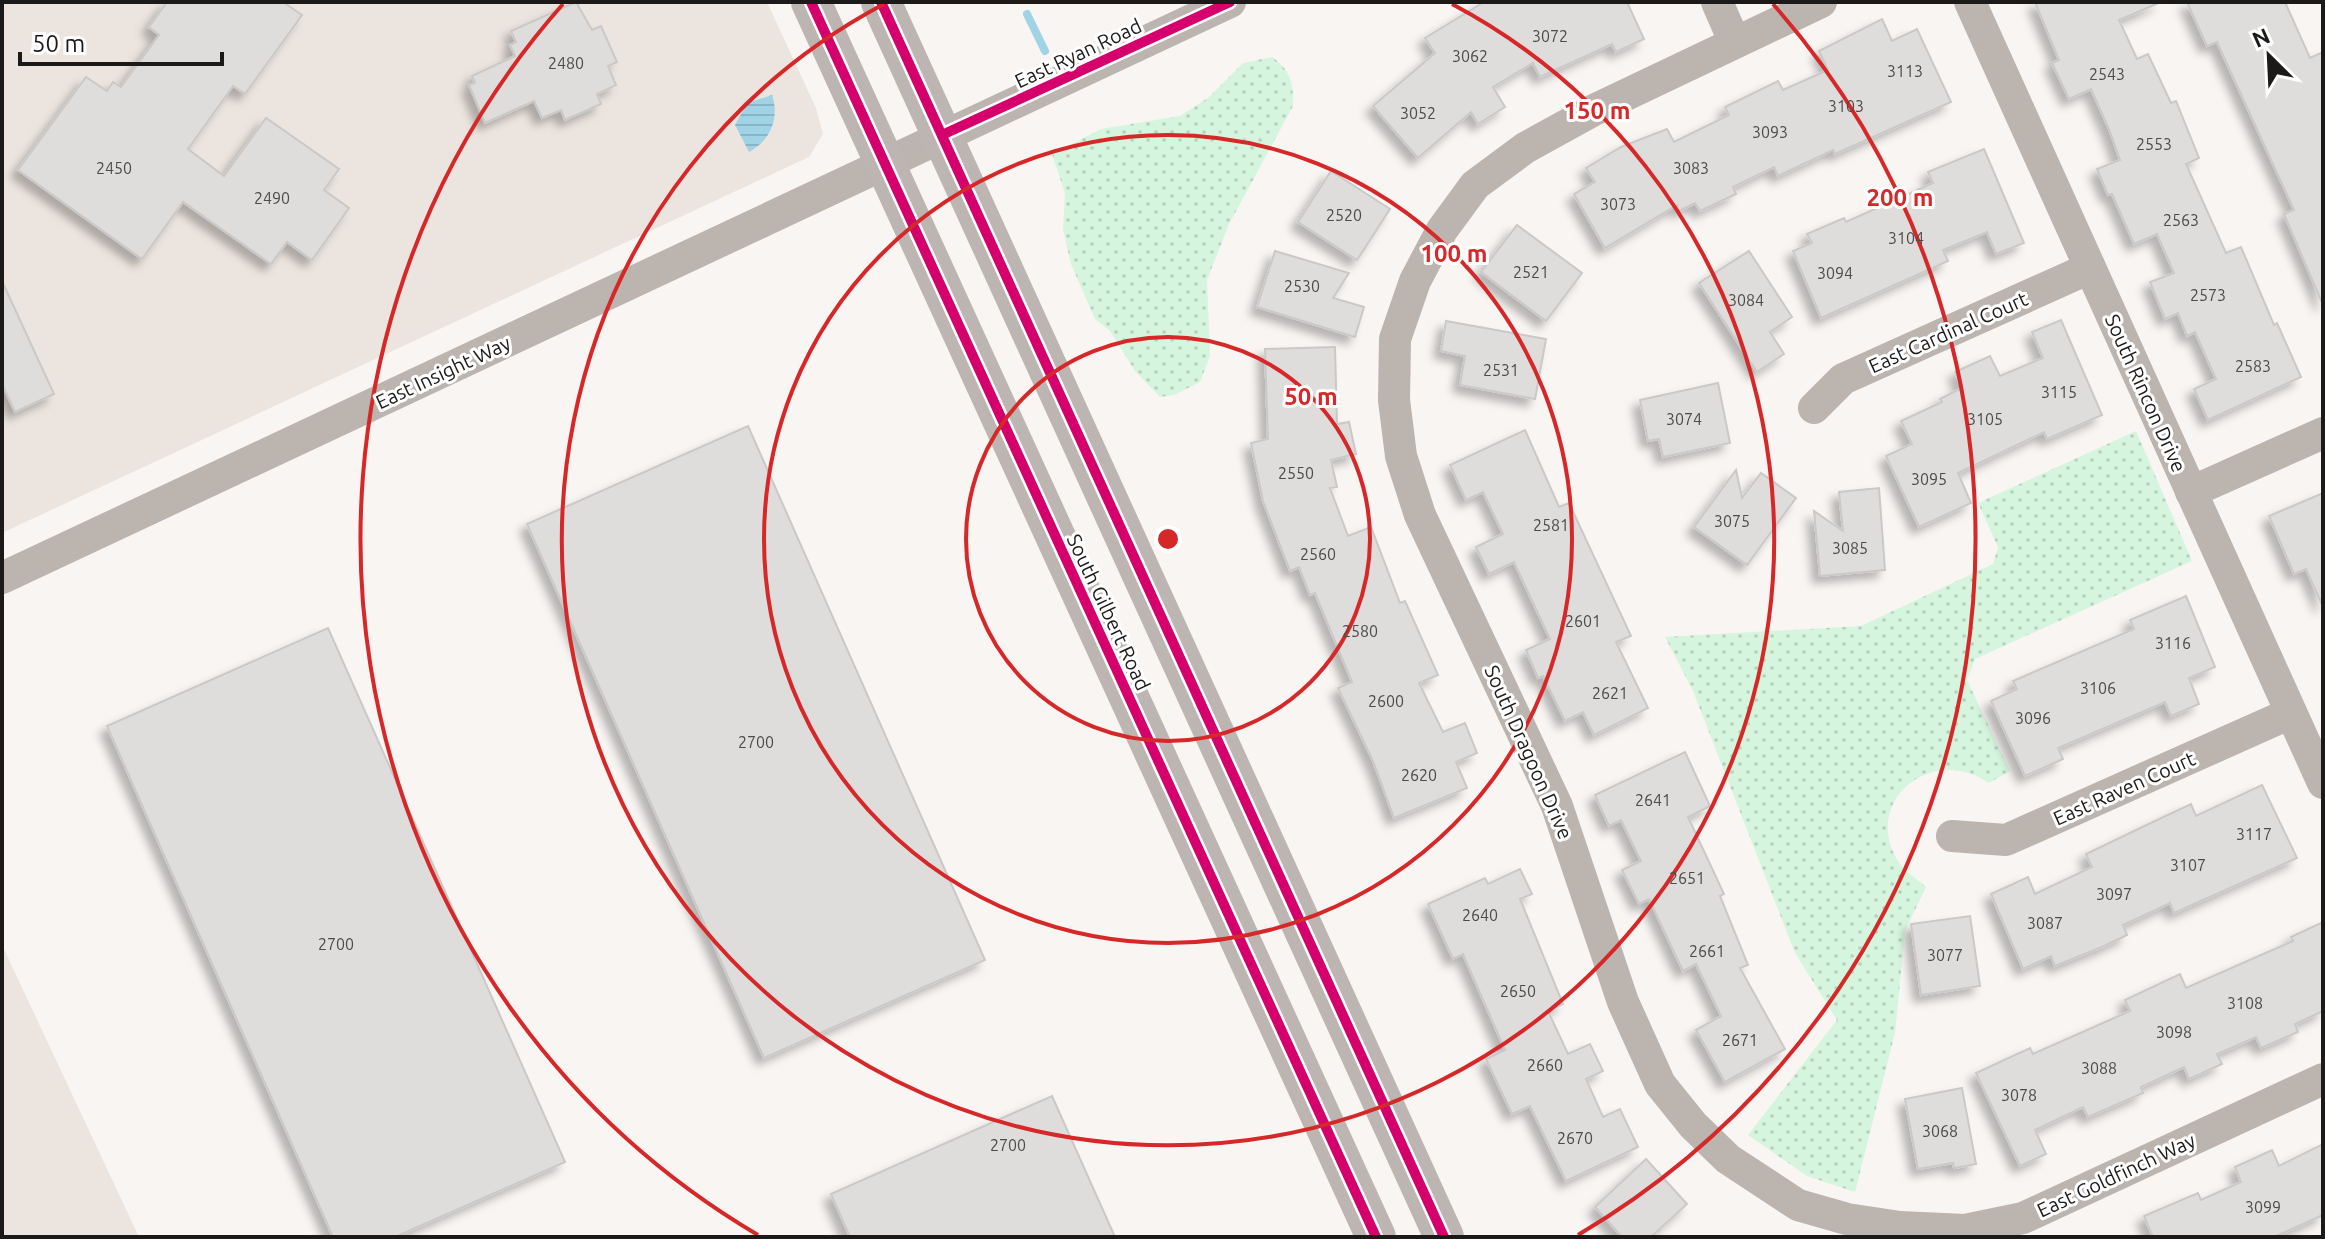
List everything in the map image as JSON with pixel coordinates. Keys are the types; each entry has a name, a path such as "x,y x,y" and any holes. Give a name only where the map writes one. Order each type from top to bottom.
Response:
{"main road":[{"name":"South Gilbert Road","path":"811,2 1376,1237"},
{"path":"881,2 1444,1237"}],"street":[{"name":"East Ryan Road","path":"883,164 1230,2"},
{"path":"1717,2 1734,41"},
{"name":"South Dragoon Drive","path":"1762,1184 1693,1125 1660,1084 1623,1002 1557,806 1420,515 1401,456 1394,400 1395,339 1415,281 1442,230 1475,185 1539,140 1734,41 1762,14 1821,2"},
{"name":"South Rincon Drive","path":"1970,2 2323,783"},
{"name":"East Insight Way","path":"2,578 883,164"},
{"name":"East Cardinal Court","path":"1814,408 1843,379 2090,268"},
{"path":"2191,492 2323,433"},
{"name":"East Raven Court","path":"1952,836 2006,840 2291,713"},
{"name":"East Goldfinch Way","path":"1762,1184 1798,1205 1847,1219 1900,1227 1965,1230 2023,1218 2323,1079"}],"shaded area":[{"path":"2,2 767,2 816,108 823,134 809,157 2,533"},
{"path":"2,945 139,1237 2,1237"}],"green space":[{"path":"1272,57 1290,78 1293,106 1229,224 1207,280 1210,356 1200,382 1174,395 1160,397 1135,371 1110,331 1095,319 1071,264 1063,229 1065,193 1052,154 1101,129 1180,116 1208,98 1243,63"},
{"path":"2136,431 2192,561 1975,659 1967,680 2010,771 1989,783 1968,773 1947,770 1928,774 1910,783 1897,797 1889,814 1888,834 1895,856 1926,887 1905,931 1895,1033 1855,1192 1807,1176 1748,1135 1837,1020 1795,953 1693,691 1665,637 1861,626 1993,564 1998,547 1978,503"}],"water":[{"path":"772,95 775,112 771,128 763,142 749,152 735,125 747,103"}],"building":[{"path":"167,2 283,2 302,15 245,94 233,86 188,149 224,176 266,118 339,169 324,190 349,208 312,260 287,242 271,264 183,202 142,259 18,170 86,77 107,91 113,82 121,87 159,35 149,27"},
{"path":"576,2 592,30 601,26 617,62 608,66 616,85 597,94 601,104 565,120 561,110 542,118 534,101 485,123 469,85 475,83 472,76 515,56 510,45 516,42 511,31"},
{"path":"1484,2 1627,2 1644,39 1616,52 1612,44 1540,77 1533,63 1493,87 1505,107 1478,124 1471,112 1418,158 1373,106 1435,53 1425,38"},
{"path":"2035,2 2161,2 2119,20 2137,59 2148,54 2171,103 2176,101 2199,158 2186,164 2226,253 2241,247 2274,325 2277,323 2301,377 2208,420 2194,389 2216,379 2195,332 2187,336 2178,313 2165,319 2150,282 2174,273 2157,234 2134,244 2112,194 2108,195 2097,169 2120,160 2109,129 2091,89 2069,99 2052,63 2059,60"},
{"path":"2187,2 2285,2 2310,58 2323,52 2323,305 2284,214 2294,210 2217,42 2207,46"},
{"path":"1882,19 1892,41 1917,29 1951,102 1778,176 1774,167 1733,187 1736,194 1700,211 1695,203 1679,211 1677,205 1605,248 1574,194 1595,182 1586,168 1621,147 1667,129 1674,142 1729,115 1725,107 1778,81 1783,90 1828,70 1819,51"},
{"path":"1984,149 2024,243 1996,254 1987,232 1943,250 1948,261 1821,318 1793,251 1812,243 1807,234 1844,218 1846,222 1933,183 1928,172"},
{"path":"1331,171 1390,209 1357,260 1298,222"},
{"path":"1517,225 1582,273 1546,321 1481,272"},
{"path":"1275,251 1349,273 1333,298 1364,307 1355,337 1257,307"},
{"path":"1749,251 1792,317 1770,332 1784,354 1757,372 1699,283"},
{"path":"2,281 54,394 15,412 2,384"},
{"path":"2061,320 2102,415 2047,439 2044,432 1958,473 1971,503 1919,527 1886,456 1912,444 1901,421 1942,402 1940,399 1962,388 1955,372 1990,356 2000,376 2043,358 2032,332"},
{"path":"1446,321 1546,339 1535,399 1460,385 1465,356 1441,351"},
{"path":"1335,347 1337,424 1349,422 1356,454 1331,460 1337,487 1330,488 1348,536 1371,527 1400,603 1405,601 1438,675 1419,683 1443,732 1465,723 1477,753 1456,762 1467,788 1394,818 1373,761 1338,688 1352,682 1315,593 1310,595 1299,567 1290,571 1263,501 1251,443 1268,439 1265,349"},
{"path":"1718,383 1730,443 1663,457 1659,439 1648,441 1640,400"},
{"path":"748,426 985,960 764,1058 527,524"},
{"path":"1525,430 1559,507 1569,503 1631,636 1616,642 1648,708 1594,735 1583,712 1565,721 1543,676 1538,678 1526,650 1550,639 1514,562 1489,574 1476,547 1503,534 1483,492 1466,500 1450,465"},
{"path":"1736,470 1742,498 1761,473 1796,498 1747,565 1694,527"},
{"path":"1879,488 1885,570 1820,576 1814,511 1843,531 1839,492"},
{"path":"2323,493 2323,607 2306,569 2294,574 2269,516"},
{"path":"2186,596 2215,667 2189,678 2199,704 2171,716 2165,702 2058,748 2063,759 2025,776 1991,701 2017,689 2013,681 2134,629 2130,620"},
{"path":"328,628 565,1162 395,1237 333,1237 107,726"},
{"path":"1685,752 1710,806 1688,817 1724,894 1720,896 1748,965 1740,968 1785,1049 1725,1082 1696,1030 1721,1016 1696,964 1683,971 1649,899 1639,904 1622,870 1641,861 1621,820 1609,826 1595,795"},
{"path":"2262,785 2297,858 2174,913 2170,903 2123,925 2127,935 2102,947 2055,966 2051,956 2023,969 1991,894 2028,877 2035,894 2092,867 2086,854 2191,804 2196,816"},
{"path":"1520,869 1532,894 1520,899 1563,1004 1548,1011 1568,1054 1590,1044 1603,1071 1586,1079 1603,1117 1620,1109 1638,1147 1566,1181 1530,1106 1512,1114 1486,1059 1505,1050 1463,954 1453,959 1428,904 1485,878 1488,884"},
{"path":"1970,916 1980,986 1921,995 1911,924"},
{"path":"2323,922 2323,1011 2295,1024 2298,1032 2261,1048 2256,1037 2217,1054 2222,1064 2189,1079 2184,1067 2141,1087 2143,1093 2088,1117 2083,1107 2035,1130 2046,1154 2020,1166 1976,1073 2030,1048 2033,1054 2130,1011 2125,1000 2180,974 2186,988 2293,941 2291,937"},
{"path":"1962,1088 1976,1164 1954,1168 1953,1163 1918,1169 1905,1099"},
{"path":"1052,1096 1115,1237 850,1237 831,1194"},
{"path":"2323,1144 2323,1215 2274,1237 2153,1237 2144,1216 2198,1193 2201,1200 2241,1182 2235,1167 2272,1150 2279,1166"},
{"path":"1646,1159 1687,1204 1651,1237 1622,1237 1595,1207"}],"waterway":[{"path":"1027,14 1045,51"}],"cycle path":[{"path":"811,2 1376,1237"},
{"path":"881,2 1444,1237"},
{"path":"942,135 1230,2"}]}
